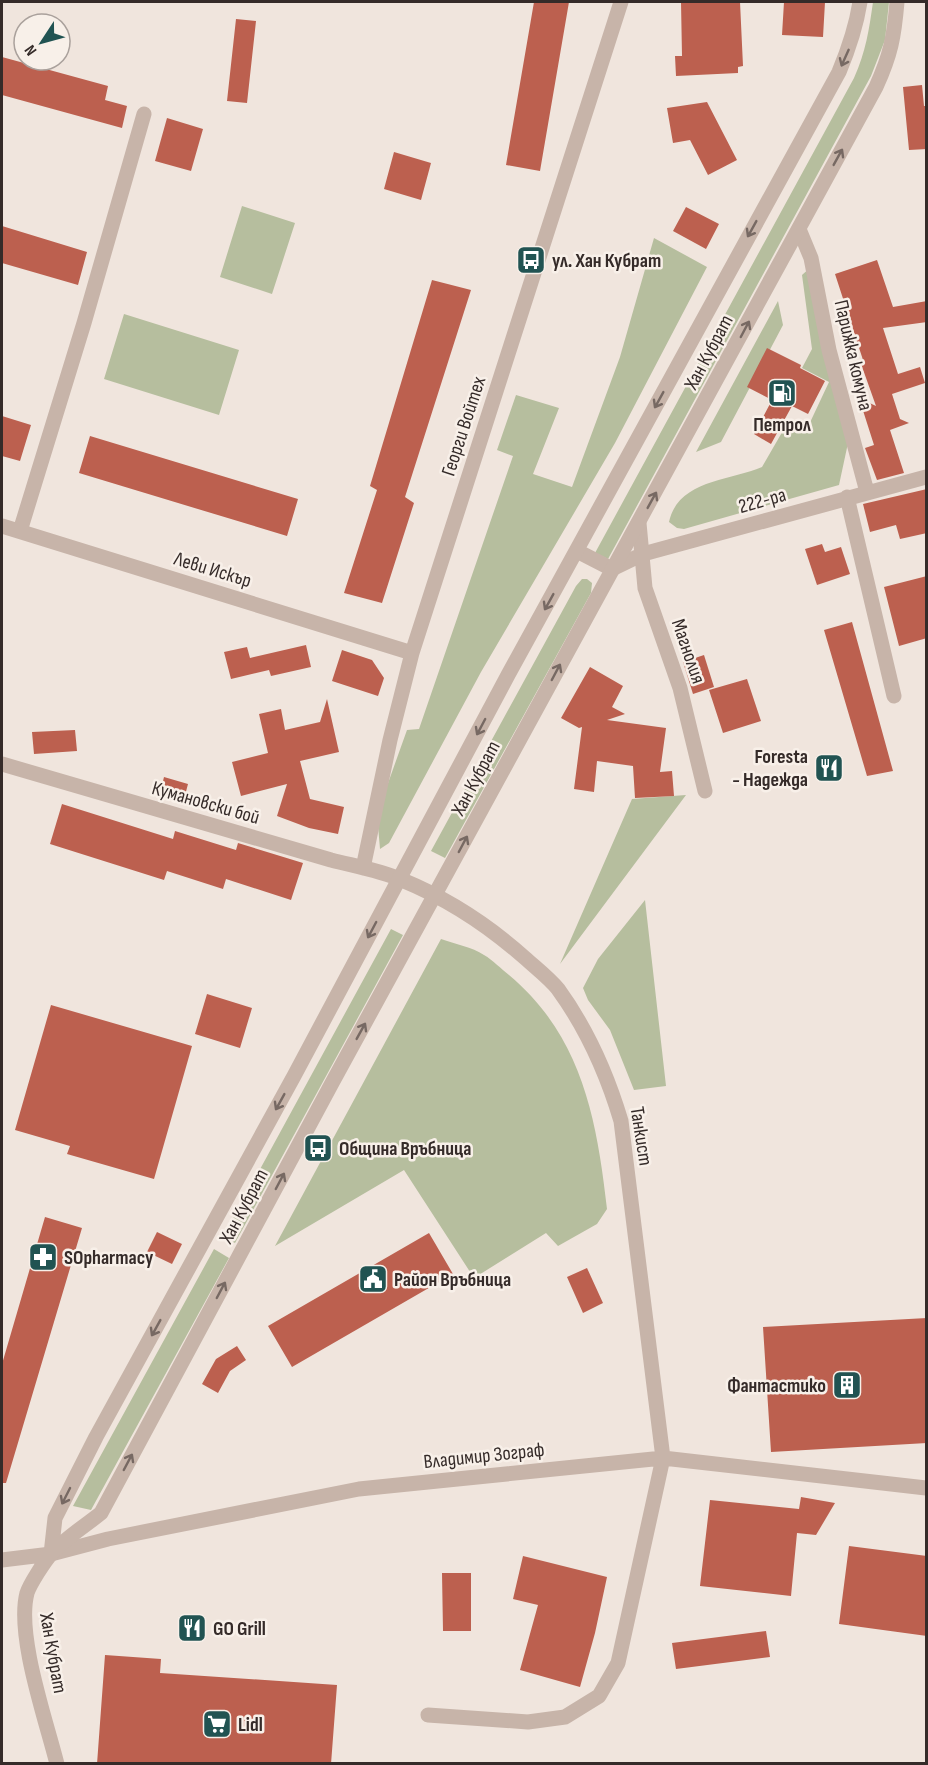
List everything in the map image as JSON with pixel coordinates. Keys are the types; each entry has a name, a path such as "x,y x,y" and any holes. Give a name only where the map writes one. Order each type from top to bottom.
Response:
{"street":[{"name":"Георги Войтех","path":"363,867 390,740 412,653 621,2"},
{"name":"Хан Кубрат","path":"51,1554 55,1518 91,1447 400,879 497,695 839,72 852,39 860,2"},
{"name":"Хан Кубрат","path":"57,1764 32,1669 25,1610 28,1591 51,1554 100,1513 871,97 889,59 897,2"},
{"path":"20,531 144,114"},
{"name":"Парижка комуна","path":"799,229 811,258 829,351 867,492"},
{"name":"222-ра","path":"612,569 643,554 927,477"},
{"path":"847,498 894,696"},
{"name":"Магнолия","path":"639,523 645,588 680,688 705,791"},
{"name":"Леви Искър","path":"2,526 412,653"},
{"path":"577,551 612,569"},
{"name":"Кумановски бой","path":"2,764 400,879"},
{"name":"Танкист","path":"400,879 435,895 501,936 557,988 593,1045 608,1080 621,1121 663,1458 618,1663 599,1696 565,1717 528,1722 428,1715"},
{"name":"Владимир Зограф","path":"2,1560 51,1554 108,1539 359,1489 663,1458 927,1488"}],"green space":[{"path":"873,2 889,2 885,40 871,76 608,559 595,553 854,78 864,49"},
{"path":"242,206 295,223 272,294 220,277"},
{"path":"654,238 707,267 615,443 481,672 389,843 380,849 377,814 407,730 419,729 513,456 497,450 516,395 559,408 533,474 572,487 620,357"},
{"path":"811,267 848,443 839,485 684,529 677,528 669,522 674,508 683,498 706,484 762,467 788,422 806,431 829,382 802,368 812,349 802,275"},
{"path":"778,301 783,325 721,442 696,452"},
{"path":"124,314 239,350 219,415 104,379"},
{"path":"582,579 587,579 592,583 591,593 445,858 431,851 576,586"},
{"path":"686,795 560,964 632,799"},
{"path":"645,900 666,1086 634,1090 610,1030 588,1000 583,988 598,959"},
{"path":"391,929 403,935 235,1243 223,1237"},
{"path":"441,939 479,952 491,959 534,999 554,1025 582,1082 591,1112 598,1143 607,1209 597,1224 558,1246 546,1233 474,1278 404,1170 275,1246"},
{"path":"214,1249 229,1258 91,1510 73,1506"}],"building":[{"path":"534,2 569,2 540,171 506,165"},
{"path":"681,2 740,2 743,66 738,67 738,73 676,76 675,56 682,56"},
{"path":"784,2 825,2 823,37 782,35"},
{"path":"236,19 256,21 247,103 227,101"},
{"path":"2,57 12,60 12,72 57,72 108,86 105,100 127,106 122,128 2,95"},
{"path":"922,85 924,106 927,106 927,149 909,150 903,87"},
{"path":"707,102 737,160 708,175 690,140 673,143 667,108"},
{"path":"167,118 203,129 191,171 155,161"},
{"path":"394,152 431,163 421,200 384,189"},
{"path":"686,207 719,224 706,249 673,231"},
{"path":"2,226 87,252 78,285 2,263"},
{"path":"877,260 893,307 927,301 927,322 883,328 898,374 920,367 925,383 892,394 900,419 909,423 890,430 904,473 877,480 865,448 874,445 859,398 876,406 860,361 863,360 835,274"},
{"path":"432,280 471,290 405,497 414,503 382,603 344,593 377,490 370,486"},
{"path":"767,348 801,365 800,368 825,381 808,414 792,406 771,444 754,434 772,400 747,387"},
{"path":"2,416 31,425 20,461 2,456"},
{"path":"90,436 298,499 287,536 79,473"},
{"path":"927,489 927,533 900,539 896,525 870,532 863,504"},
{"path":"822,544 825,552 841,547 850,574 817,585 805,549"},
{"path":"927,576 927,638 899,646 884,587"},
{"path":"852,622 893,771 867,776 824,630"},
{"path":"306,645 311,667 271,676 269,670 231,679 224,652 247,647 250,658"},
{"path":"342,650 372,660 384,678 378,696 332,681"},
{"path":"704,655 714,687 693,694 683,662"},
{"path":"590,667 623,686 612,707 625,714 607,720 666,728 660,772 672,771 674,796 635,798 633,766 597,761 594,792 574,789 582,727 579,728 561,718"},
{"path":"747,679 761,721 723,733 709,690"},
{"path":"327,699 339,752 300,761 310,799 344,807 338,834 309,828 277,816 287,784 241,796 232,762 268,753 259,714 281,709 285,730 320,722"},
{"path":"75,730 77,751 34,754 32,732"},
{"path":"164,777 188,784 183,803 159,797"},
{"path":"62,804 173,839 175,831 236,850 238,843 303,863 291,900 226,879 223,889 167,871 164,880 50,844"},
{"path":"207,994 252,1008 240,1048 195,1034"},
{"path":"51,1005 192,1046 154,1179 67,1154 70,1146 15,1130"},
{"path":"45,1217 82,1228 6,1483 2,1483 2,1364"},
{"path":"157,1232 182,1244 172,1264 147,1252"},
{"path":"429,1233 453,1274 292,1367 268,1326"},
{"path":"587,1268 603,1303 583,1313 567,1277"},
{"name":"Фантастико","path":"927,1318 927,1443 771,1452 763,1327"},
{"path":"237,1346 246,1360 230,1371 218,1393 202,1384 216,1359"},
{"path":"801,1497 835,1503 816,1535 797,1533 791,1596 700,1586 710,1500 799,1509"},
{"path":"849,1546 927,1556 927,1636 839,1624"},
{"path":"523,1556 607,1577 580,1687 520,1670 538,1605 513,1599"},
{"path":"442,1573 471,1573 471,1631 443,1631"},
{"path":"766,1631 770,1657 676,1669 672,1643"},
{"name":"Lidl","path":"105,1655 161,1659 160,1673 337,1685 331,1764 97,1764"}],"place":[{"name":"ул. Хан Кубрат","path":"531,260"},
{"name":"Петрол","path":"782,393"},
{"name":"Foresta - Надежда","path":"829,768"},
{"name":"Община Връбница","path":"318,1148"},
{"name":"SOpharmacy","path":"43,1257"},
{"name":"Район Връбница","path":"373,1279"},
{"name":"Фантастико","path":"847,1385"},
{"name":"GO Grill","path":"192,1628"},
{"name":"Lidl","path":"217,1724"}]}
